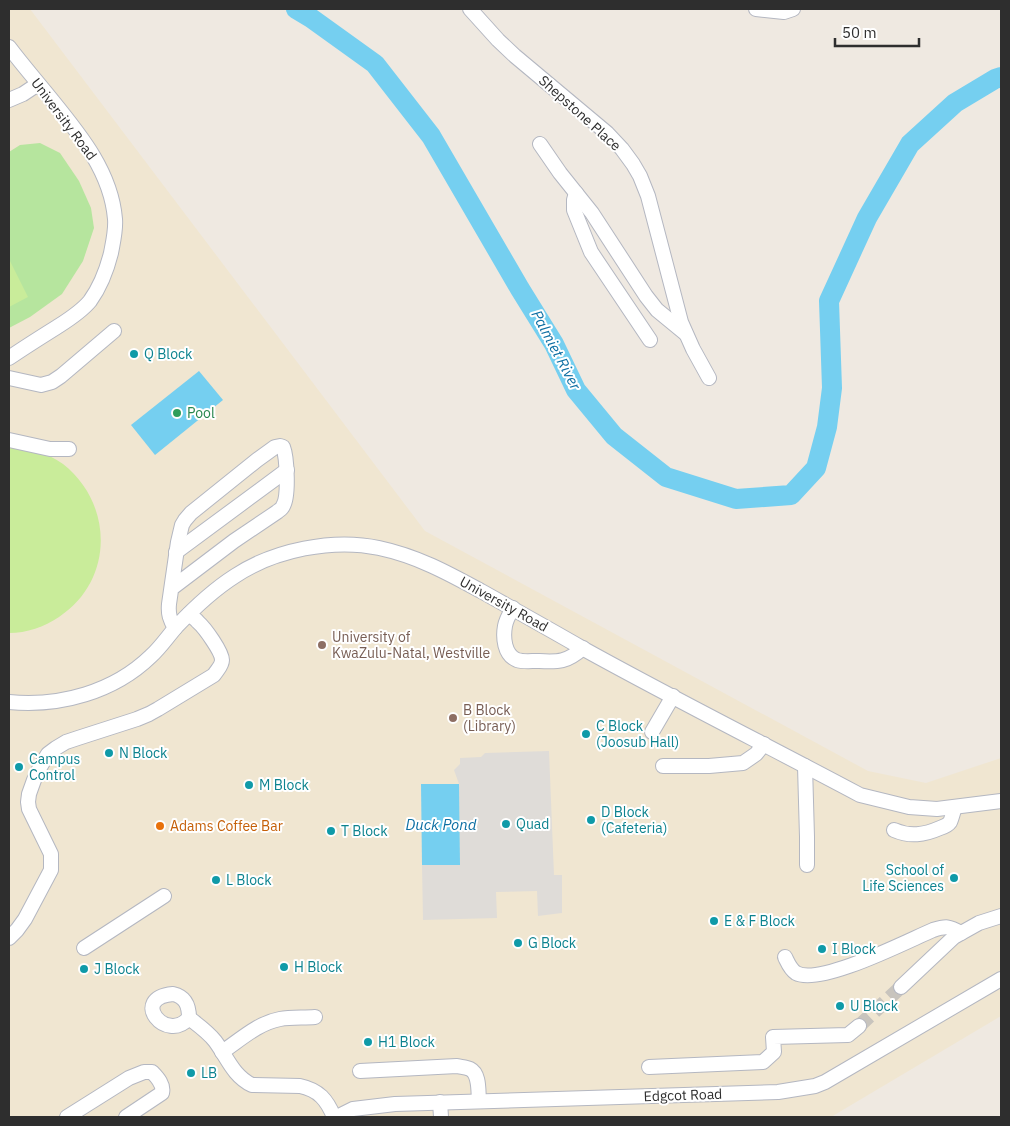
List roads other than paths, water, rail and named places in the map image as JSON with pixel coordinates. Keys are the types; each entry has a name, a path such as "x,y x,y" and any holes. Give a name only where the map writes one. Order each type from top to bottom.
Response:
{"street":[{"name":"Shepstone Place","path":"470,9 515,56 607,133 633,164 648,196 677,307 686,334 709,378"},
{"path":"756,9 784,12 793,9"},
{"name":"University Road","path":"9,47 98,162 113,204 115,221 114,240 108,264 90,302 75,315 9,358"},
{"path":"9,100 23,94 38,84"},
{"path":"540,144 592,213 646,296 658,310 686,334"},
{"path":"576,193 574,210 591,252 650,340"},
{"path":"9,378 41,385 52,382 114,331"},
{"path":"9,440 50,448 69,449"},
{"path":"172,588 283,506 286,500 287,470 283,447 275,447 257,460 191,513 182,525 176,552 168,614 175,628"},
{"path":"176,552 287,470"},
{"name":"University Road","path":"13,705 46,703 74,698 108,686 123,678 149,658 175,628 207,596 239,573 268,559 301,549 354,545 378,548 417,559 441,570 860,795 909,807 937,809 1001,801"},
{"path":"513,608 505,624 505,639 507,649 518,660 561,661 574,656 584,648"},
{"path":"9,938 25,919 51,870 51,854 28,809 29,794 40,766 48,754 66,742 158,710 214,674 222,661 220,654 198,621 189,614"},
{"path":"652,732 673,696"},
{"path":"663,766 710,766 743,763 756,754 764,744"},
{"path":"804,766 807,837 806,865"},
{"path":"894,830 908,835 919,835 934,831 950,823 955,807"},
{"path":"84,948 164,896"},
{"path":"901,987 954,937 979,924 1001,916"},
{"path":"785,957 789,966 797,974 807,976 822,974 852,965 933,930 950,927 961,933"},
{"name":"Edgcot Road","path":"336,1117 353,1109 395,1104 778,1092 814,1086 825,1082 1001,979"},
{"path":"222,1052 255,1029 268,1023 280,1019 315,1017"},
{"path":"189,1018 214,1040 239,1077 252,1085 300,1086 308,1088 324,1099 336,1117"},
{"path":"649,1066 762,1062 774,1052 773,1037 848,1035 859,1026"},
{"path":"360,1071 457,1066 468,1068 477,1077 479,1101"},
{"path":"67,1117 129,1078 144,1072 154,1074 163,1088 162,1093 126,1117"},
{"path":"440,1102 441,1117"}],"water":[{"name":"Pool","path":"199,371 223,400 155,455 131,425"},
{"name":"Duck Pond","path":"421,784 459,784 460,865 422,865"}],"waterway":[{"name":"Palmiet River","path":"296,9 375,64 431,136 554,344 576,390 614,436 666,477 736,499 791,495 816,468 827,427 832,388 829,301 867,218 910,144 955,103 1001,77"}],"tunnel":[{"path":"859,1026 901,987"}],"place":[{"name":"Q Block","path":"134,354"},
{"name":"Pool","path":"177,413"},
{"name":"University of KwaZulu-Natal, Westville","path":"322,645"},
{"name":"B Block (Library)","path":"453,718"},
{"name":"C Block (Joosub Hall)","path":"586,734"},
{"name":"N Block","path":"109,753"},
{"name":"Campus Control","path":"19,767"},
{"name":"M Block","path":"249,785"},
{"name":"D Block (Cafeteria)","path":"591,820"},
{"name":"Quad","path":"506,824"},
{"name":"Adams Coffee Bar","path":"160,826"},
{"name":"T Block","path":"331,831"},
{"name":"School of Life Sciences","path":"954,878"},
{"name":"L Block","path":"216,880"},
{"name":"E & F Block","path":"714,921"},
{"name":"G Block","path":"518,943"},
{"name":"I Block","path":"822,949"},
{"name":"H Block","path":"284,967"},
{"name":"J Block","path":"84,969"},
{"name":"U Block","path":"840,1006"},
{"name":"H1 Block","path":"368,1042"},
{"name":"LB","path":"191,1073"}]}
